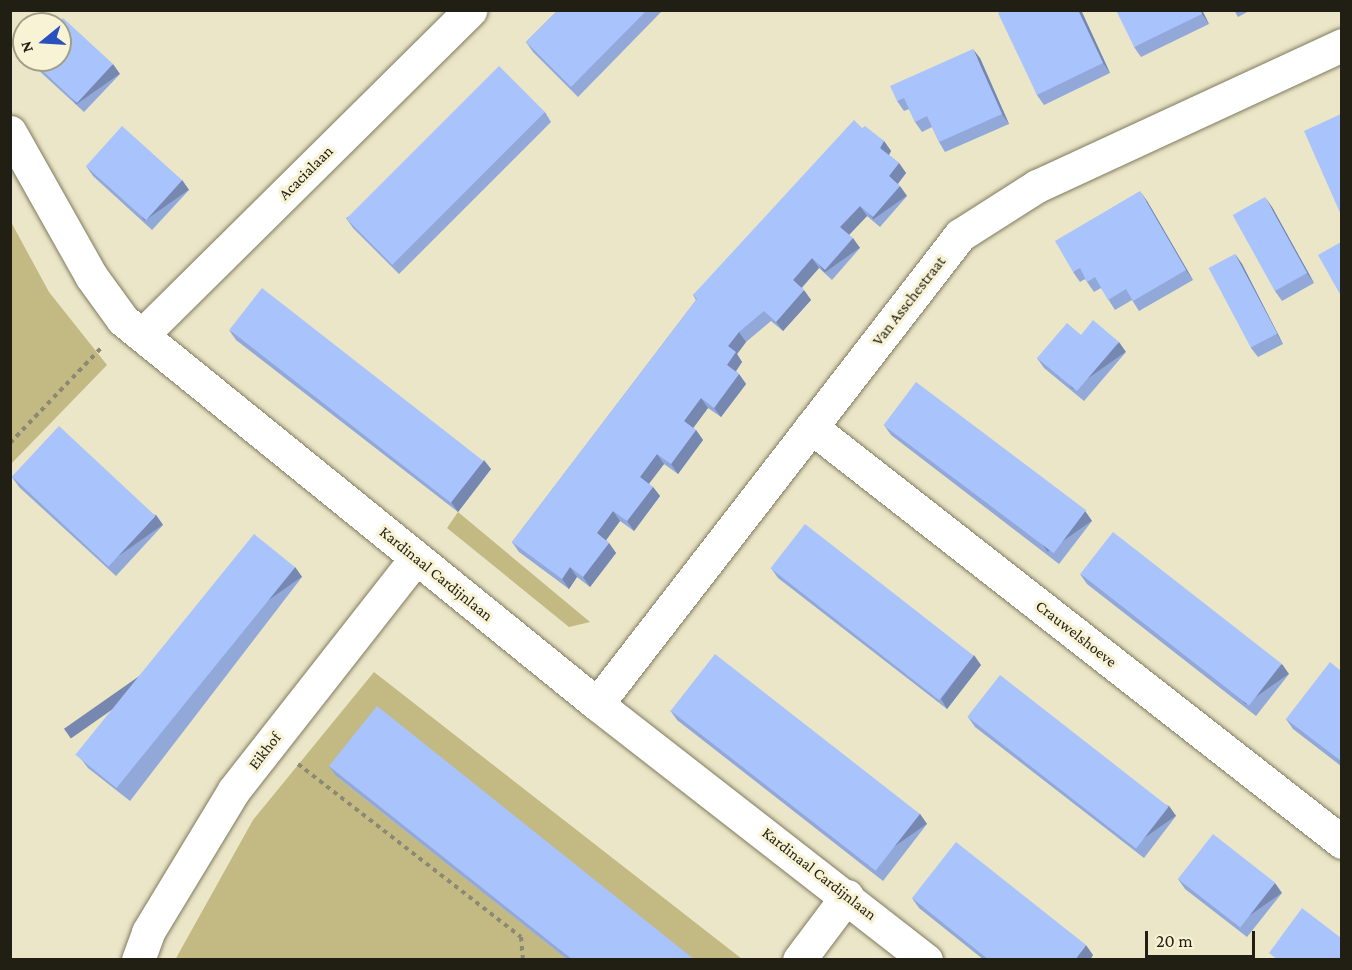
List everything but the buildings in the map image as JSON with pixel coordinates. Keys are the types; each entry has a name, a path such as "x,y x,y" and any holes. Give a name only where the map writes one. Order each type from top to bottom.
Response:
{"street":[{"name":"Acacialaan","path":"133,328 470,10"},
{"name":"Van Asschestraat","path":"597,704 960,235 1037,186 1341,45"},
{"name":"Kardinaal Cardijnlaan","path":"10,132 91,276 133,328 597,704 847,896 926,960"},
{"name":"Crauwelshoeve","path":"811,427 1341,842"},
{"name":"Eikhof","path":"138,960 148,932 234,790 416,558"},
{"path":"799,960 847,896"}],"path":[{"path":"10,442 116,332 133,328"},
{"path":"271,743 521,937 523,960"}],"shaded area":[{"path":"11,222 49,292 107,365 11,464"},
{"path":"458,512 590,622 569,627 447,528"},
{"path":"374,672 742,959 690,959 336,776 567,959 527,959 522,956 519,960 175,960 253,820"}]}
